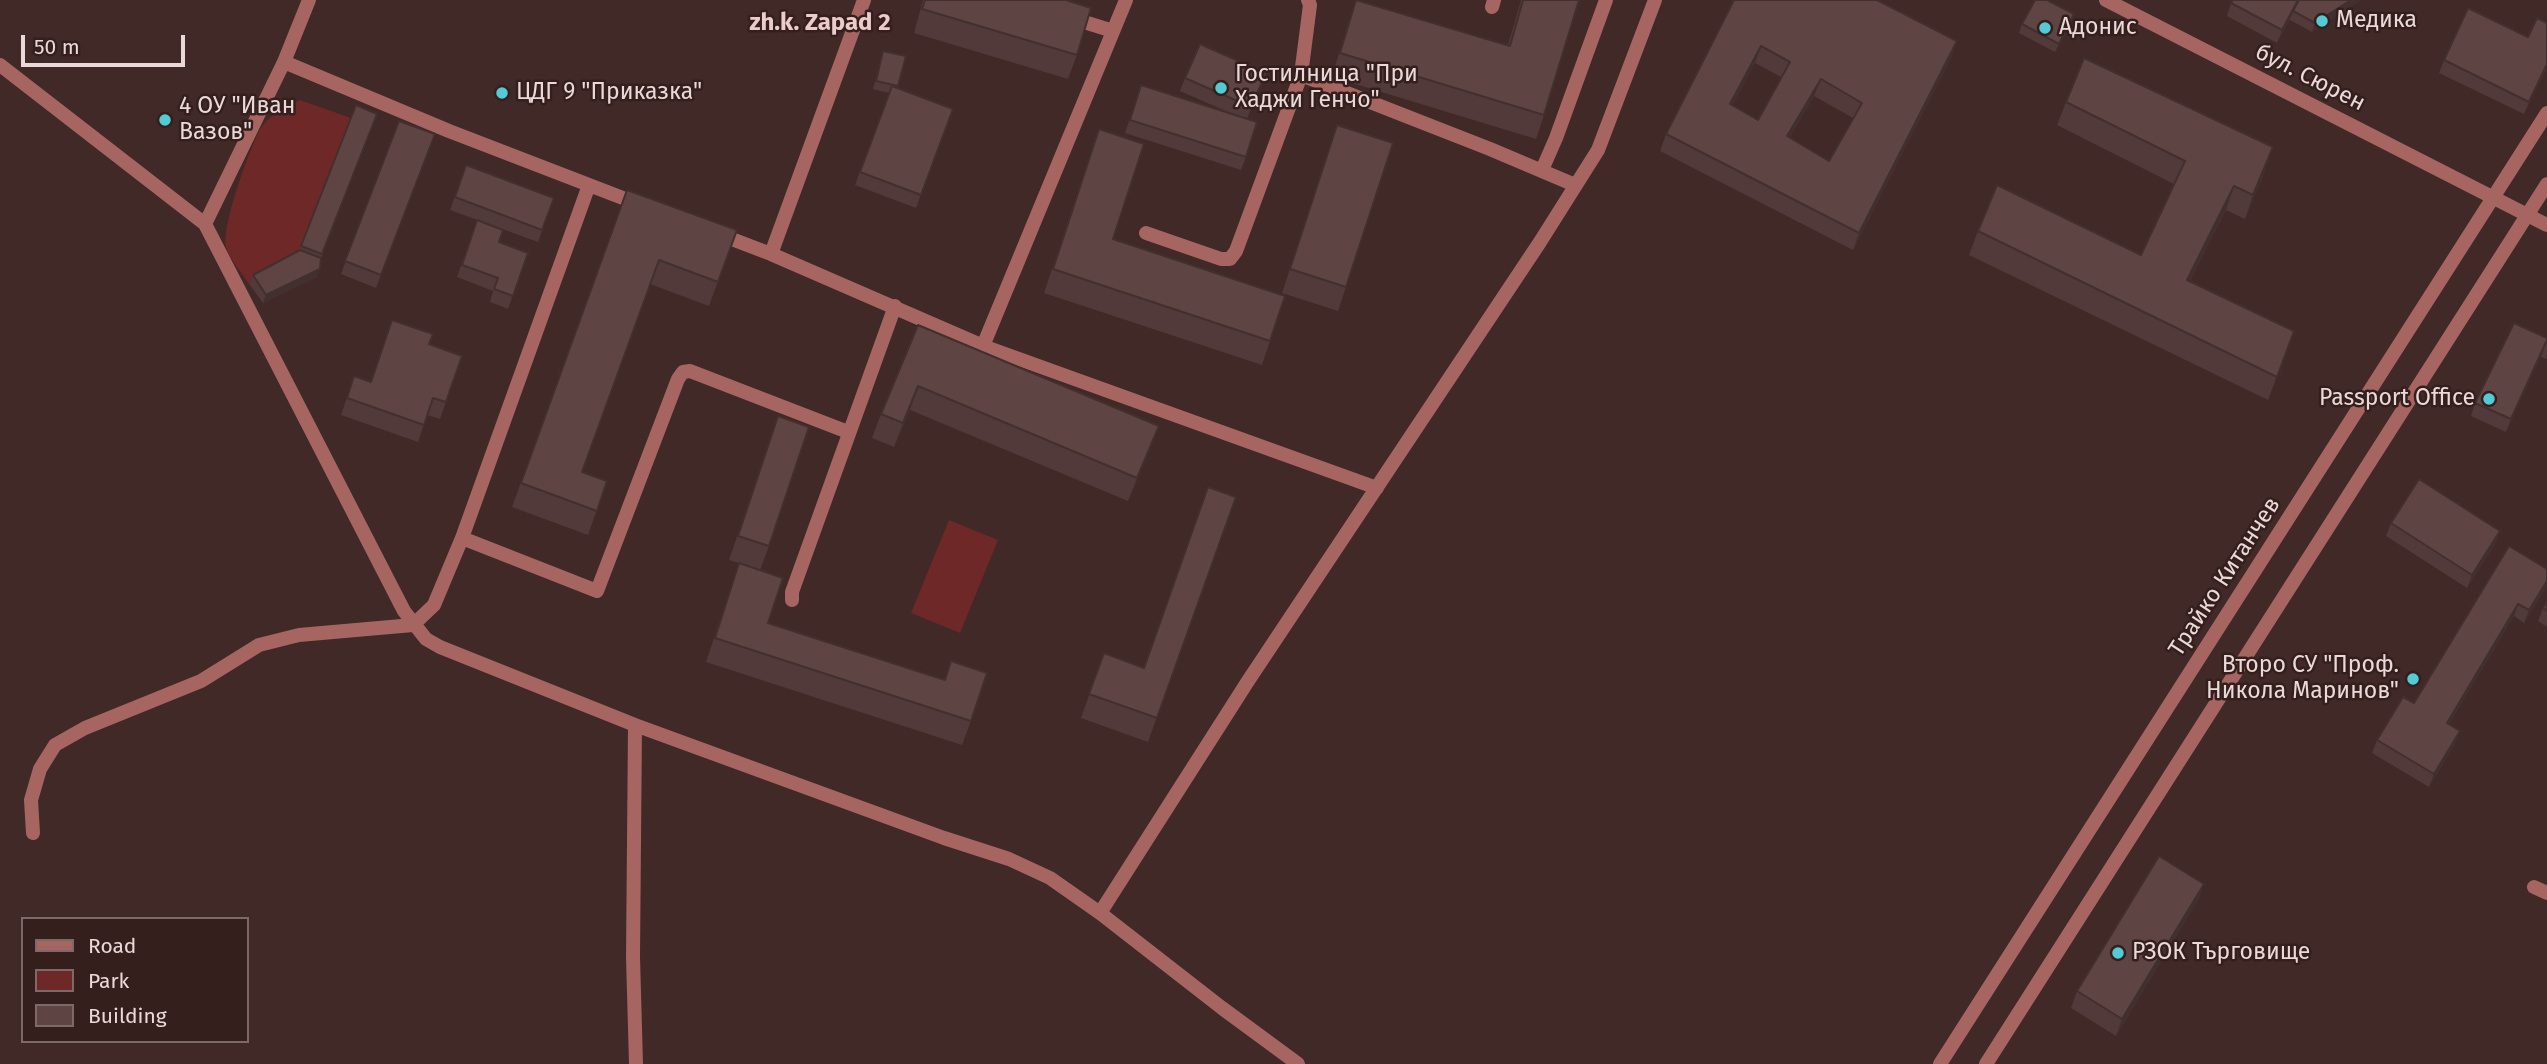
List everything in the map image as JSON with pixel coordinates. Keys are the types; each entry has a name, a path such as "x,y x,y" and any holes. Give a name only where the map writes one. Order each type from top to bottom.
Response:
{"street":[{"path":"205,224 284,62 309,0"},
{"path":"771,254 864,0"},
{"path":"983,346 1126,0"},
{"path":"1146,233 1221,259 1230,259 1236,251 1301,75 1310,5 1308,0"},
{"path":"1542,170 1606,0"},
{"path":"1100,913 1248,681 1598,149 1655,0"},
{"name":"бул. Сюрен","path":"2106,0 2547,225"},
{"path":"1051,12 1113,32"},
{"path":"284,62 449,131 654,210"},
{"path":"0,65 205,224 404,611 426,639 635,725 944,838 1009,859 1050,878 1298,1064"},
{"path":"1301,75 1575,185"},
{"name":"Трайко Китанчев","path":"1940,1064 2547,113"},
{"path":"1986,1064 2547,184"},
{"path":"33,833 31,800 40,769 55,745 85,728 201,681 260,645 299,635 413,625 434,605 462,538 589,186"},
{"path":"706,229 895,306 983,346 1377,488"},
{"path":"792,600 792,592 848,432 895,306"},
{"path":"462,538 597,591 683,372 690,371 848,432"},
{"path":"635,725 633,957 636,1064"}],"green space":[{"path":"300,100 351,118 297,259 249,284 226,247 232,206 261,128 273,115"},
{"path":"949,520 998,540 960,633 911,613"}],"building":[{"path":"925,0 1066,0 1091,8 1077,55 922,9"},
{"path":"1356,0 1510,46 1523,0 1579,0 1544,115 1340,53"},
{"path":"1734,0 1877,0 1957,41 1859,233 1666,134","holes":["1761,46 1790,62 1758,120 1730,104","1821,79 1862,103 1829,161 1787,136"]},
{"name":"Адонис","path":"2035,0 2047,0 2074,14 2059,44 2022,24"},
{"path":"2233,0 2298,0 2282,30 2231,3"},
{"path":"2299,0 2351,0 2315,23 2293,11"},
{"path":"2468,8 2528,37 2537,18 2547,23 2547,64 2529,102 2444,60"},
{"name":"Гостилница \"При Хаджи Генчо\"","path":"1200,44 1266,73 1251,107 1185,78"},
{"path":"883,51 906,56 898,86 876,81"},
{"path":"2084,58 2273,147 2253,195 2234,186 2187,280 2294,331 2277,377 1978,231 1997,185 2141,255 2185,161 2066,102"},
{"path":"1141,85 1257,122 1246,157 1130,120"},
{"path":"892,86 953,109 921,195 860,172"},
{"path":"356,105 377,114 322,254 301,246"},
{"path":"399,121 435,134 381,275 345,261"},
{"path":"1337,125 1393,143 1346,287 1290,269"},
{"path":"1099,129 1144,144 1113,239 1285,296 1270,341 1053,269"},
{"path":"466,165 554,198 542,230 455,197"},
{"path":"627,190 737,230 718,282 659,260 582,472 607,481 597,511 521,483"},
{"path":"477,220 503,230 499,242 528,253 513,296 494,289 498,278 462,265"},
{"path":"300,250 321,258 320,269 266,295 253,275"},
{"path":"392,320 433,334 429,344 462,356 446,402 433,398 424,425 347,398 354,376 371,382"},
{"path":"2514,323 2547,340 2511,419 2475,403"},
{"path":"918,325 1159,426 1137,478 918,386 903,423 881,414"},
{"path":"778,416 809,427 769,546 738,536"},
{"path":"2419,479 2500,531 2472,575 2391,523"},
{"path":"1208,487 1236,497 1157,718 1089,694 1104,653 1144,668"},
{"path":"2509,546 2547,569 2547,581 2529,610 2518,604 2447,723 2460,731 2434,774 2377,740 2403,697 2414,703"},
{"path":"739,563 783,578 768,623 945,680 951,661 987,673 971,721 715,638"},
{"path":"2159,856 2204,884 2122,1019 2077,991"}],"place":[{"name":"Медика","path":"2322,21"},
{"name":"Адонис","path":"2045,28"},
{"name":"Гостилница \"При Хаджи Генчо\"","path":"1221,88"},
{"name":"ЦДГ 9 \"Приказка\"","path":"502,93"},
{"name":"4 ОУ \"Иван Вазов\"","path":"165,120"},
{"name":"Passport Office","path":"2489,399"},
{"name":"Второ СУ \"Проф. Никола Маринов\"","path":"2413,679"},
{"name":"РЗОК Търговище","path":"2118,953"}],"district":[{"name":"zh.k. Zapad 2","path":"820,23"}]}
